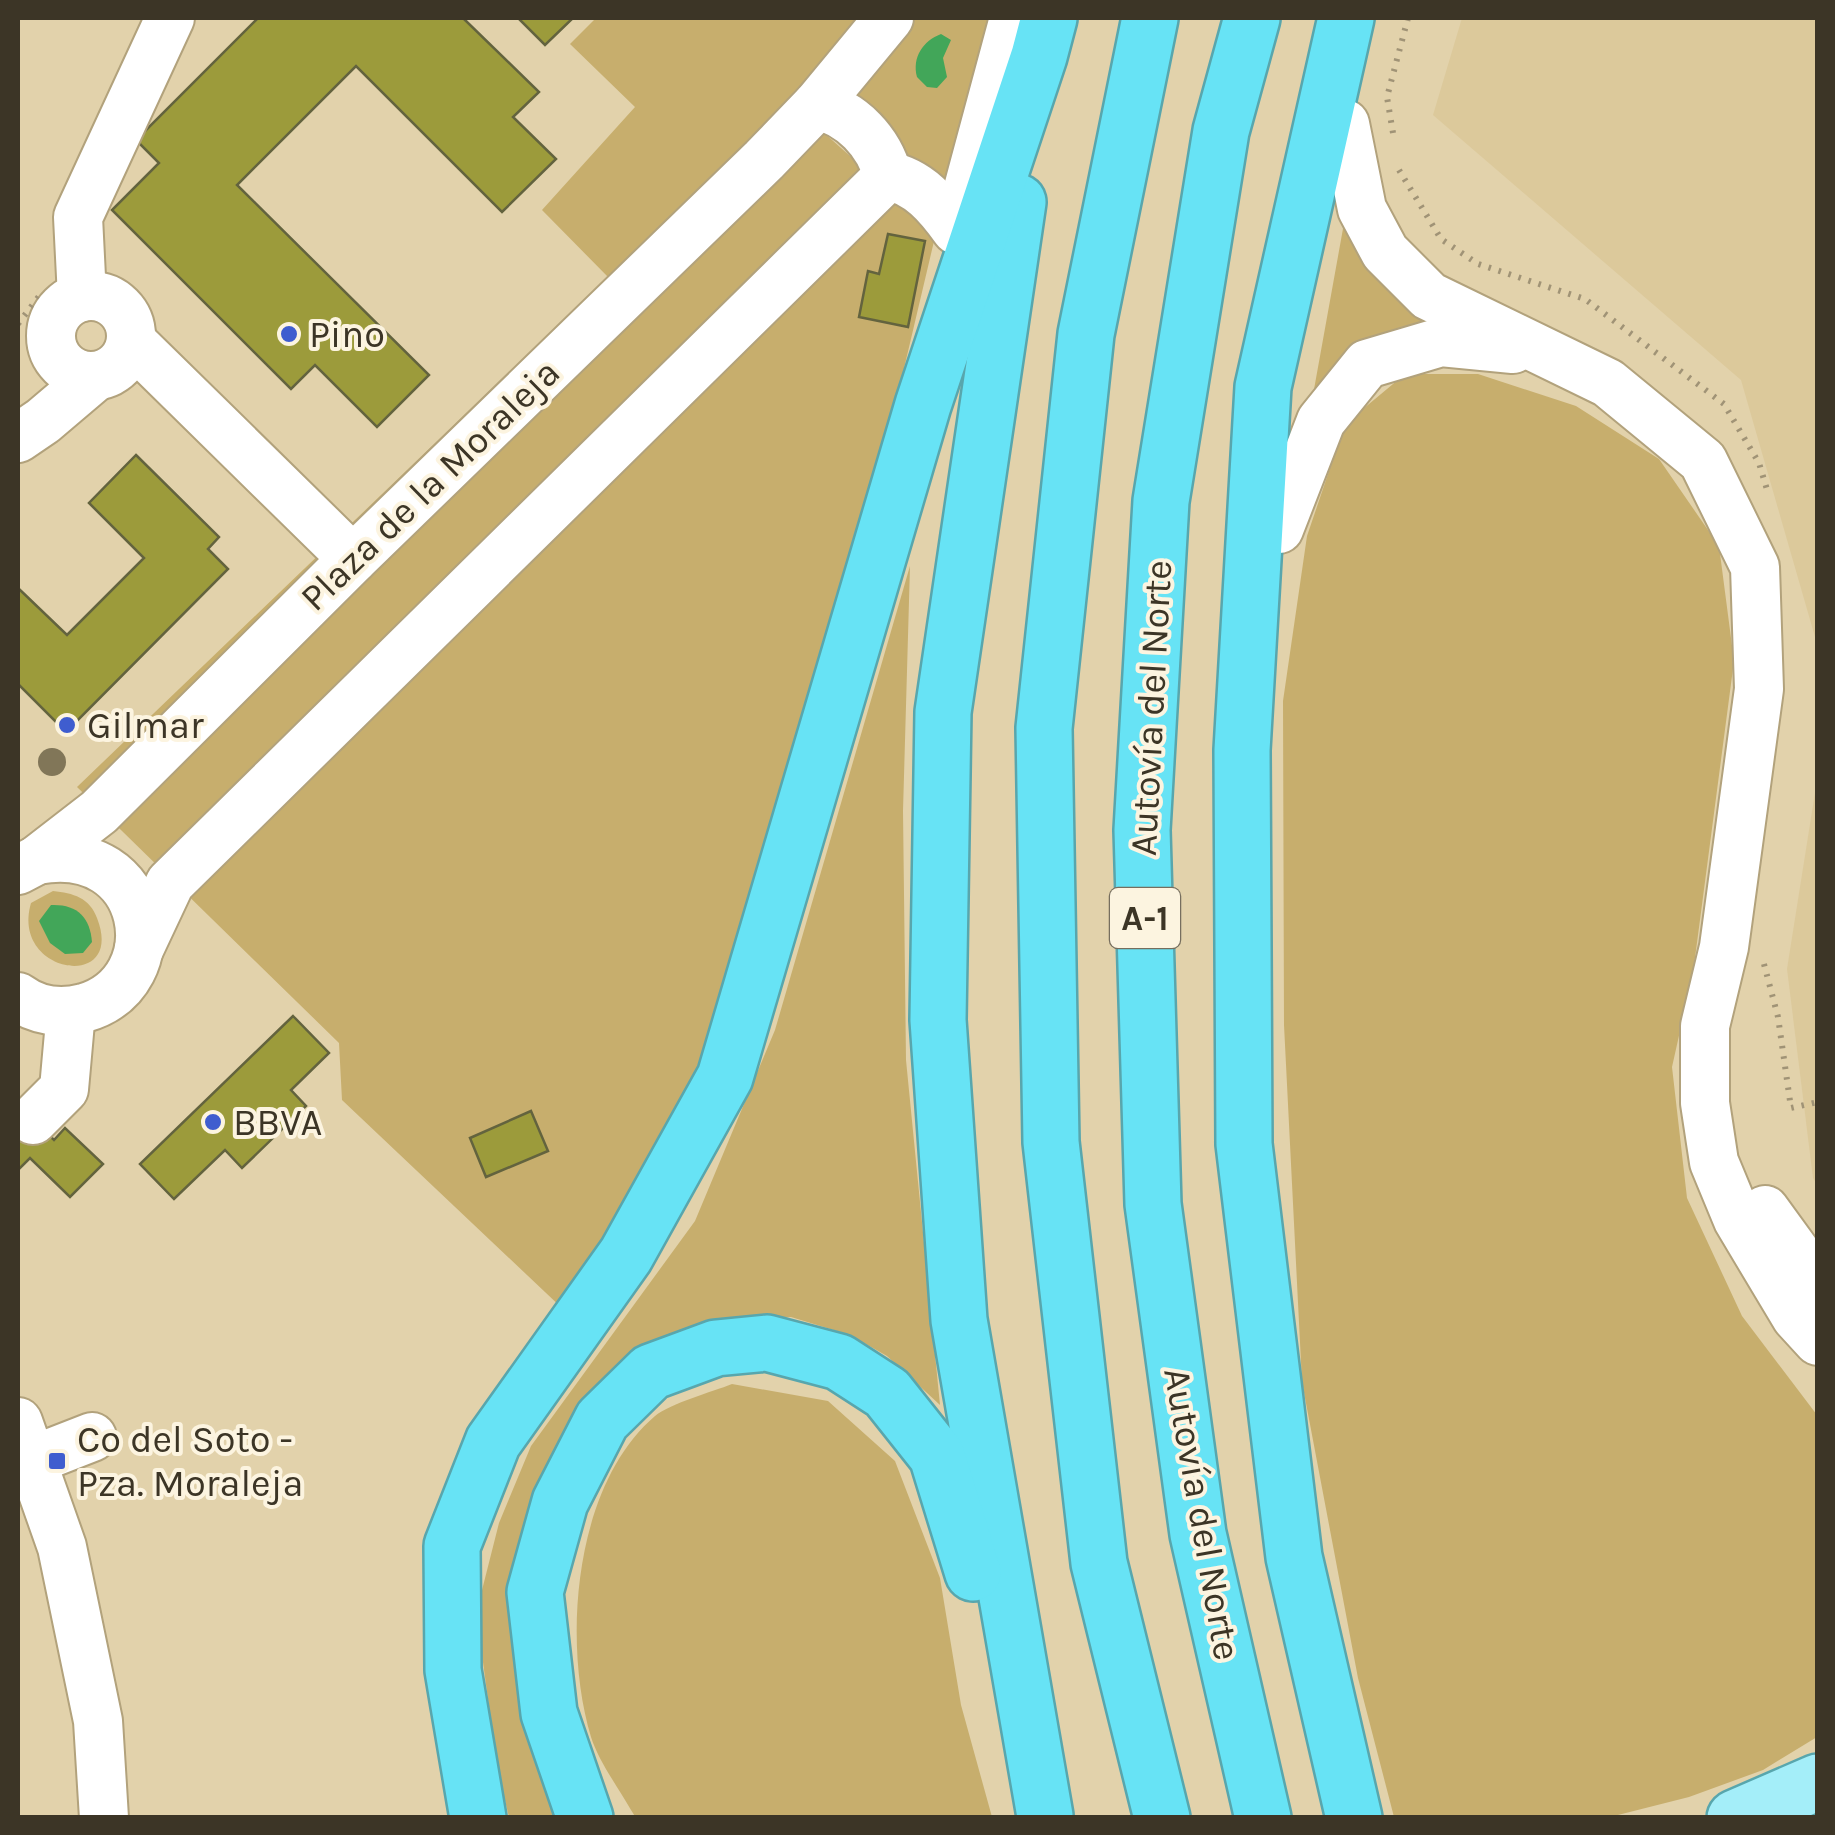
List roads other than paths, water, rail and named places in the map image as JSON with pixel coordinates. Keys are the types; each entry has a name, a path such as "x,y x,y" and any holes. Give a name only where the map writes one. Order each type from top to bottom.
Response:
{"highway":[{"path":"1150,18 1086,334 1044,728 1051,1142 1098,1563 1162,1818"},
{"name":"Autovía del Norte","path":"1252,18 1221,130 1161,501 1142,830 1154,1204 1198,1534 1264,1818"},
{"path":"1242,750 1278,529 1294,392 1344,124 1346,18"},
{"path":"1346,18 1263,388 1242,750 1244,1144 1294,1557 1354,1818"},
{"path":"478,1818 453,1670 452,1546 493,1442 626,1255 726,1077 1034,30"},
{"path":"1034,30 943,712 938,1020 959,1320 1046,1817"},
{"path":"585,1818 549,1713 536,1592 560,1502 602,1420 651,1372 716,1348 767,1343 839,1362 886,1392 937,1456 1046,1817"},
{"path":"464,1735 491,1818"}],"main road":[{"path":"1736,1818 1818,1782"}],"street":[{"path":"96,376 71,371 60,362 42,322 78,218 170,18"},
{"name":"Plaza de la Moraleja","path":"27,865 99,812 764,160 890,18"},
{"path":"923,405 956,230 1034,30"},
{"path":"817,104 833,108 874,141 888,176"},
{"path":"1344,124 1362,209 1385,252 1429,296 1608,383 1703,461 1756,567 1759,689 1732,1107 1744,1160 1767,1214 1818,1284"},
{"path":"888,176 902,179 921,191 956,230"},
{"path":"18,997 46,1010 71,1011 94,1004 114,991 130,972 170,883 888,176"},
{"path":"18,438 96,376 116,368 131,341 128,320 114,302 104,298 42,322"},
{"path":"131,341 353,559"},
{"path":"1278,529 1321,421 1367,364 1441,342 1541,352"},
{"name":"Plaza de la Moraleja","path":"27,865 60,855 83,858 105,868 122,884 134,904 140,926 138,950"},
{"path":"1744,955 1705,1026 1705,1103 1714,1162 1738,1220 1796,1316 1818,1341"},
{"path":"33,1120 64,1089 71,1011"},
{"path":"92,1436 25,1441 62,1547 98,1722 104,1818"}],"place":[{"name":"Pino","path":"289,334"},
{"name":"Gilmar","path":"67,725"},
{"name":"BBVA","path":"213,1122"},
{"name":"Cº del Soto - Pza. Moraleja","path":"57,1461"}]}
